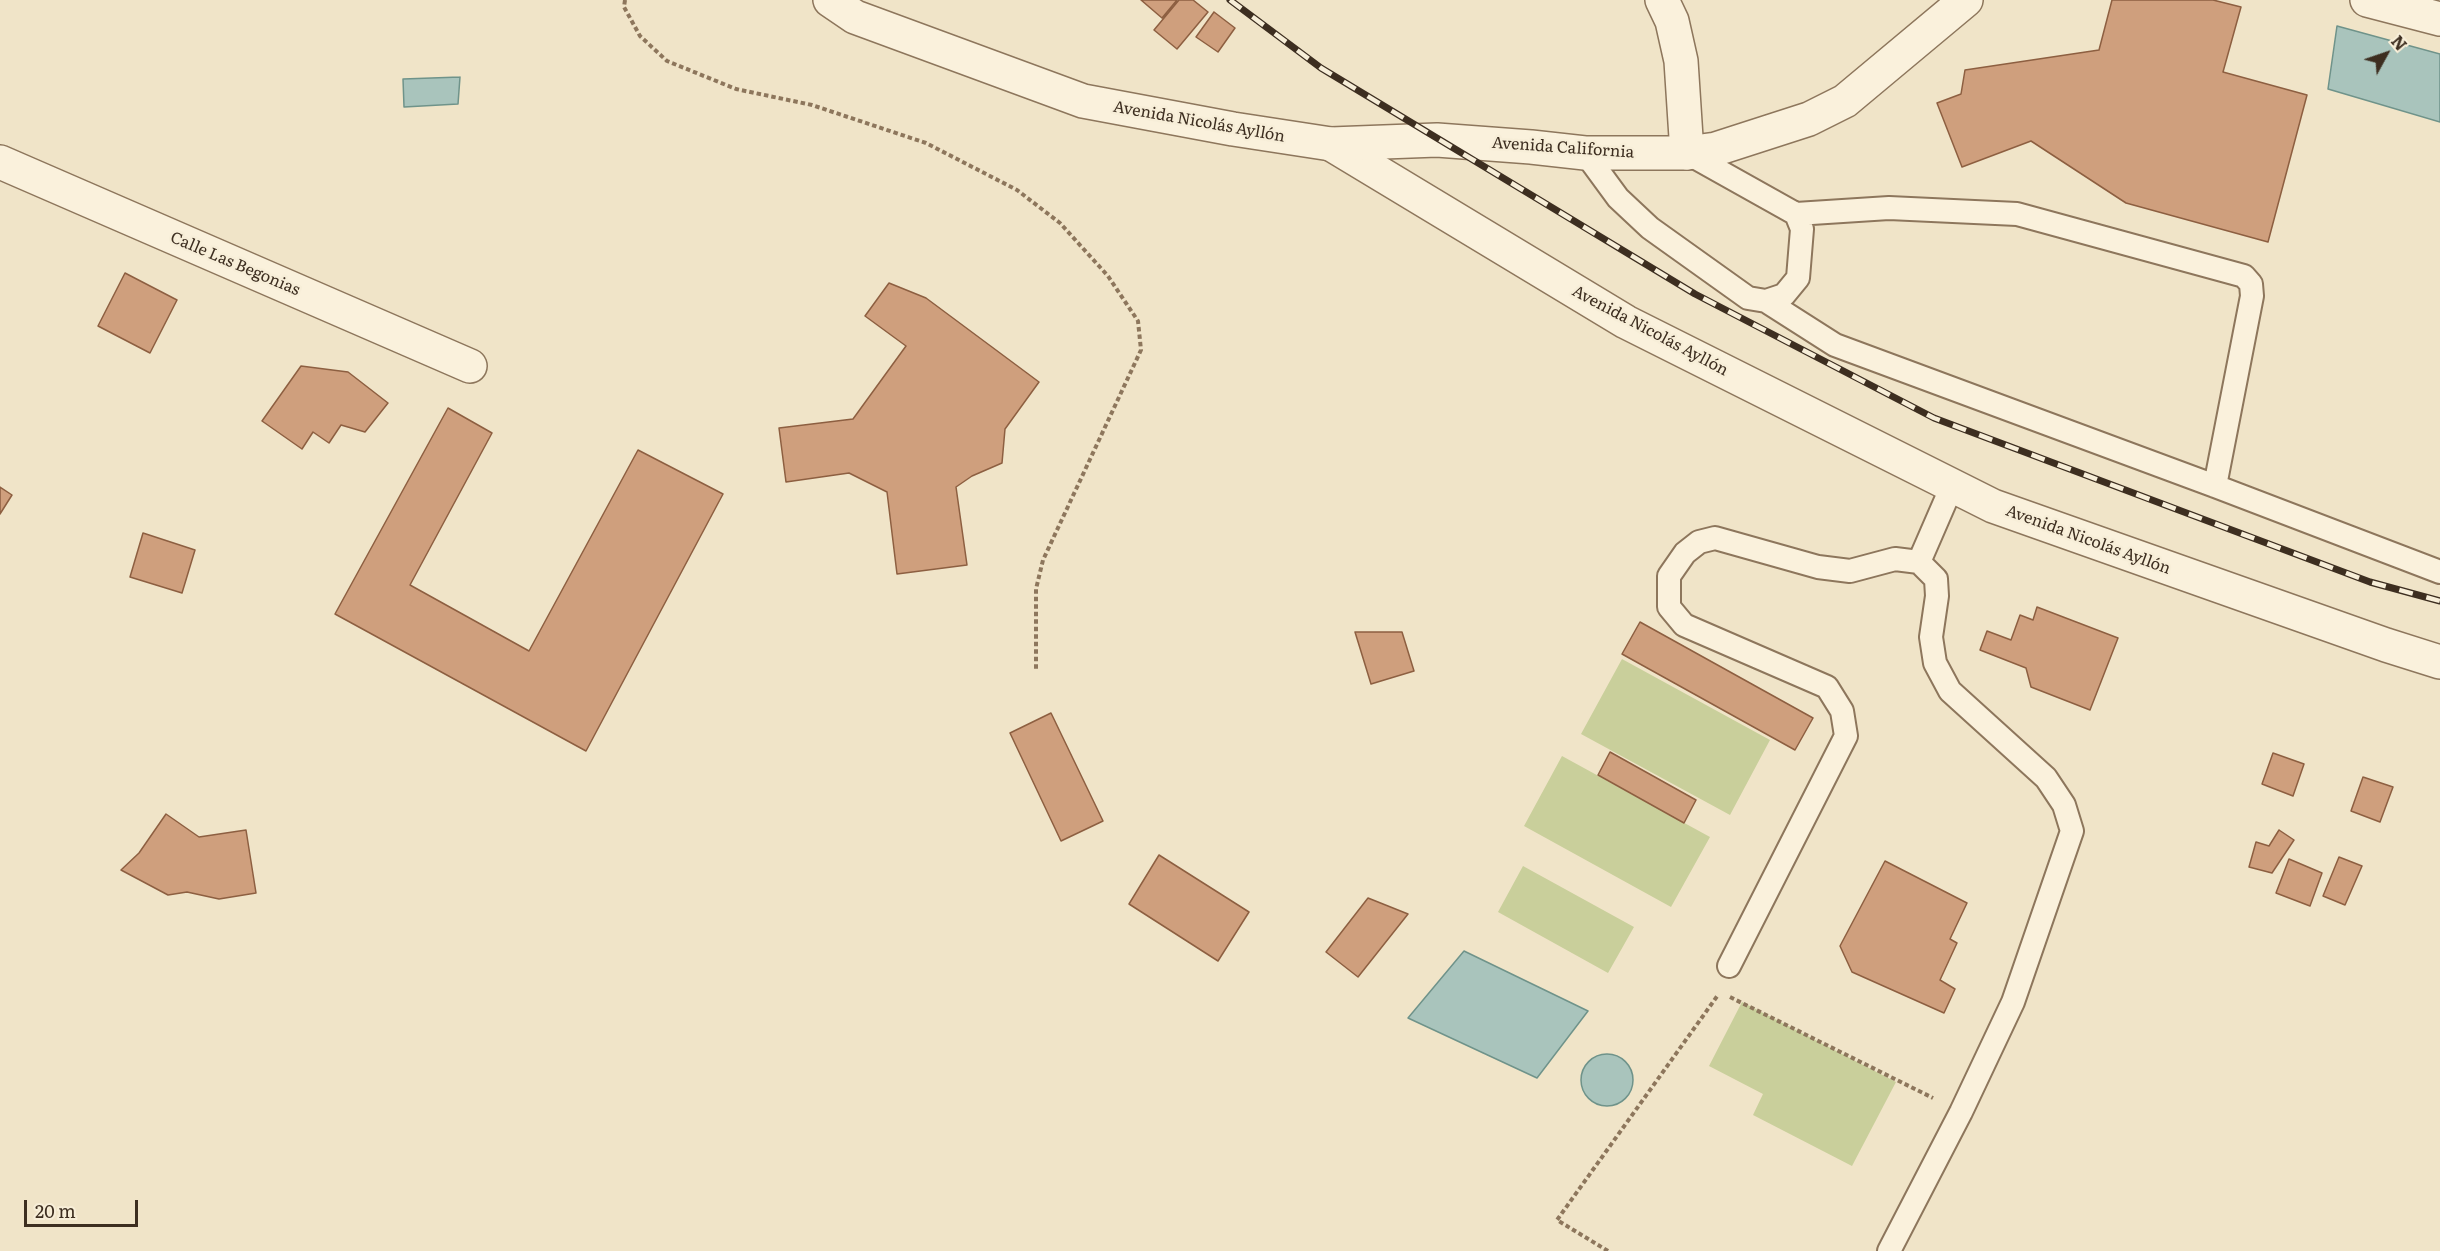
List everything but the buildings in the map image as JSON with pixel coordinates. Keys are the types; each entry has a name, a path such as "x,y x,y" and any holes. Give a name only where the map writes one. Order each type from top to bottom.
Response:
{"street":[{"name":"Avenida Nicolás Ayllón","path":"830,0 855,17 1083,101 1331,144 1626,322 1993,506 2440,662"},
{"path":"1662,0 1672,21 1681,61 1687,153"},
{"name":"Avenida California","path":"1331,144 1437,140 1585,153 1687,153 1716,150 1809,119 1845,101 1966,0"},
{"path":"2367,0 2440,19"},
{"name":"Calle Las Begonias","path":"0,162 470,366"}],"lane":[{"path":"1585,153 1618,198 1650,228 1748,298 1766,302 1834,345 2440,572"},
{"path":"1687,153 1796,214 1889,208 2017,214 2244,276 2251,284 2252,296 2215,486"},
{"path":"1766,302 1784,295 1798,278 1802,230 1796,214"},
{"path":"1919,562 1952,486"},
{"path":"1729,966 1846,736 1842,711 1827,687 1684,624 1669,608 1669,576 1685,553 1699,542 1715,538 1818,567 1850,571 1895,559 1919,562 1936,579 1937,596 1931,637 1935,663 1950,691 2046,778 2064,805 2072,831 2013,1002 1889,1251"}],"path":[{"path":"625,0 624,7 640,36 667,61 736,89 812,105 926,143 1017,190 1060,223 1108,276 1138,321 1141,350 1043,560 1036,589 1036,671"},
{"path":"1608,1251 1557,1220 1720,992 1960,1112"}],"green space":[{"path":"1622,659 1770,740 1730,815 1581,734"},
{"path":"1562,756 1710,837 1671,907 1524,826"},
{"path":"1523,866 1634,927 1608,973 1498,912"},
{"path":"1742,1002 1896,1082 1852,1166 1753,1115 1763,1094 1709,1066"}],"water":[{"path":"2337,26 2440,54 2440,122 2328,89"},
{"path":"460,77 458,104 404,107 403,79"},
{"path":"1464,951 1588,1011 1537,1078 1408,1018"},
{"path":"1602,1054 1612,1054 1626,1061 1633,1080 1626,1099 1612,1106 1602,1106 1592,1102 1585,1095 1581,1085 1581,1075 1585,1065 1592,1058"}],"railway":[{"path":"1230,0 1321,68 1695,294 1934,418 2370,582 2440,601"}]}
